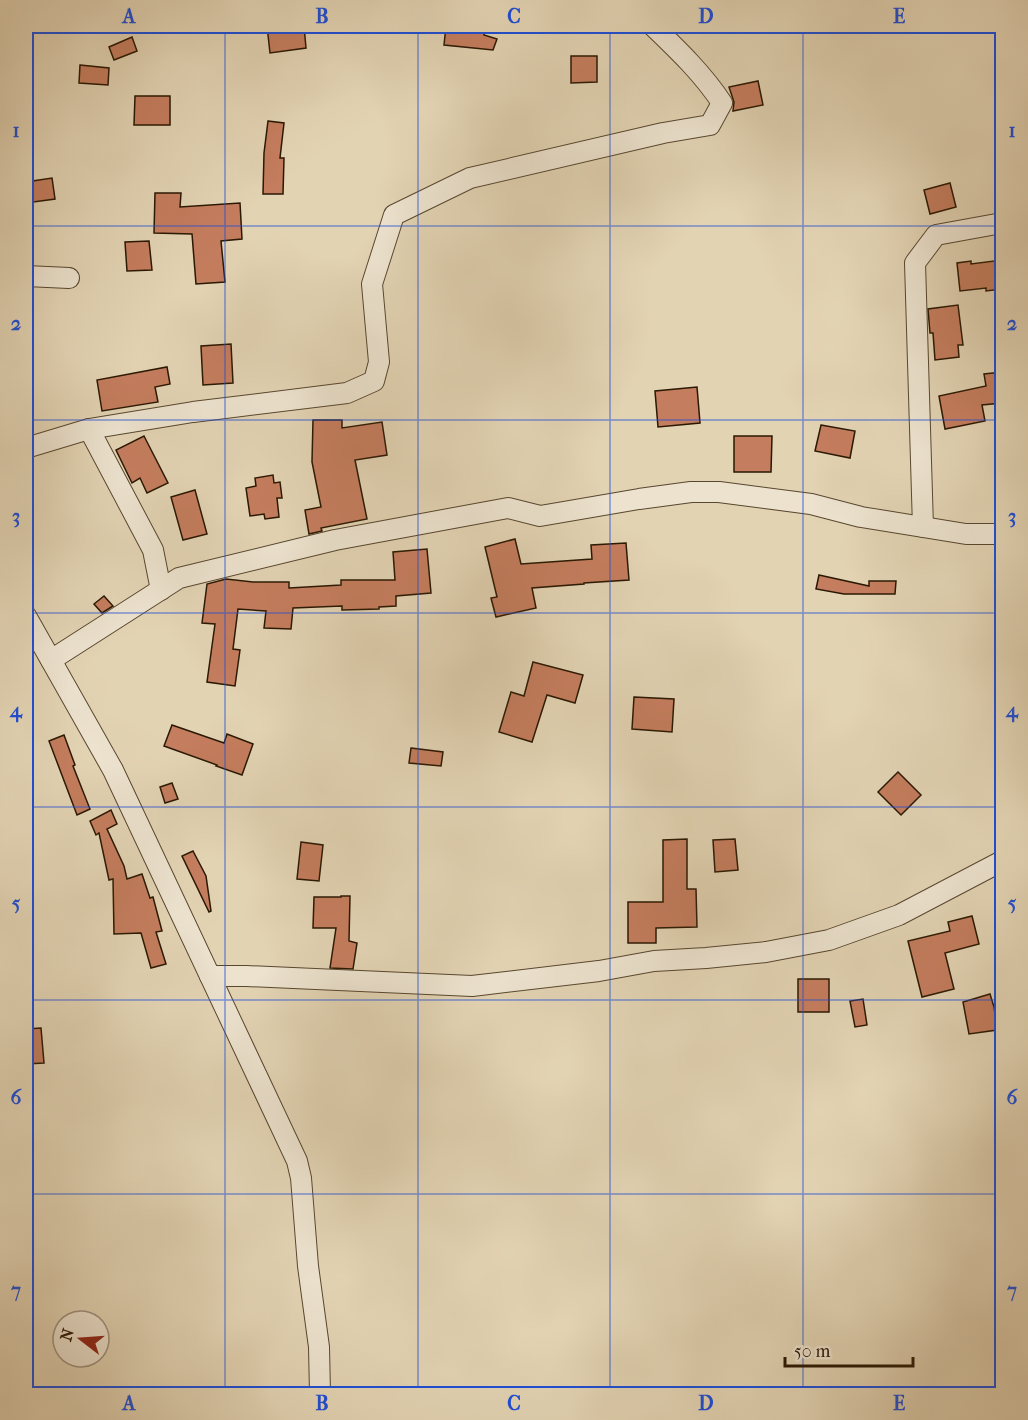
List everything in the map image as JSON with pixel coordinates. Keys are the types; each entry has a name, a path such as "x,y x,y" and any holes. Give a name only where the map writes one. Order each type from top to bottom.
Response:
{"street":[{"path":"26,448 89,429 192,412 347,393 374,381 379,362 372,284 394,215 470,178 663,133 710,125 722,104 690,62 653,26"},
{"path":"923,527 915,263 936,235 1002,223"},
{"path":"26,276 69,278"},
{"path":"89,429 153,550 162,590"},
{"path":"51,660 179,578 335,540 508,508 540,516 691,492 719,492 811,504 861,517 966,534 1002,534"},
{"path":"26,616 112,770 297,1161 301,1178 308,1266 319,1347 320,1395"},
{"path":"210,976 472,986 599,971 654,961 766,952 829,940 899,915 1002,861"}],"building":[{"path":"267,26 304,26 306,48 270,53"},
{"path":"446,26 485,26 484,35 497,39 493,50 444,45"},
{"path":"132,37 137,51 114,60 109,47"},
{"path":"571,56 597,56 597,82 571,83"},
{"path":"80,65 109,68 108,85 79,83"},
{"path":"758,81 763,105 733,111 734,102 729,87"},
{"path":"135,96 170,96 170,125 134,125"},
{"path":"268,121 284,123 280,158 284,158 283,194 263,194 264,153"},
{"path":"52,178 55,199 26,203 26,182"},
{"path":"950,183 956,207 930,214 924,190"},
{"path":"155,193 181,193 180,207 240,203 242,239 221,241 225,282 196,284 192,234 154,233"},
{"path":"149,241 152,270 127,271 125,242"},
{"path":"1002,260 1002,289 960,291 957,263 971,261 971,264"},
{"path":"958,305 963,345 958,345 959,357 935,360 928,309"},
{"path":"231,344 233,383 203,385 201,346"},
{"path":"167,367 170,384 155,387 158,402 102,411 97,380"},
{"path":"1002,372 1002,403 982,405 985,421 945,429 939,396 986,386 984,374"},
{"path":"697,387 700,423 658,427 655,391"},
{"path":"313,420 342,420 342,428 382,422 387,455 355,460 367,519 321,528 322,531 309,534 305,510 321,507 312,462"},
{"path":"821,425 855,431 850,458 815,451"},
{"path":"144,436 168,483 147,493 140,478 132,483 116,450"},
{"path":"734,436 772,436 771,472 734,472"},
{"path":"273,475 274,483 280,482 282,498 277,498 279,517 265,519 264,514 250,516 246,488 256,486 255,478"},
{"path":"195,490 207,534 183,540 171,497"},
{"path":"515,539 521,564 592,559 591,545 626,543 629,580 532,588 536,608 496,617 491,598 497,597 485,547"},
{"path":"427,549 431,593 396,596 396,606 342,610 342,606 293,608 291,629 264,628 266,611 238,609 233,649 240,650 235,686 207,682 215,624 202,623 207,584 226,579 289,582 289,588 341,585 341,580 395,580 393,552"},
{"path":"819,575 869,586 869,581 896,581 895,594 844,594 816,589"},
{"path":"104,596 113,606 102,613 94,604"},
{"path":"533,662 583,675 575,703 547,695 532,742 499,732 511,692 524,696"},
{"path":"634,697 674,699 672,732 632,729"},
{"path":"172,725 224,743 227,734 253,744 242,775 164,746"},
{"path":"64,735 90,809 77,815 49,741"},
{"path":"411,748 443,752 441,766 409,763"},
{"path":"898,772 921,795 901,815 878,792"},
{"path":"172,783 178,799 165,803 160,787"},
{"path":"111,810 117,824 107,829 124,866 127,879 142,874 150,898 153,897 162,931 156,932 166,964 151,968 141,933 114,934 113,879 109,880 99,833 96,835 90,821"},
{"path":"687,839 687,889 696,889 697,927 656,928 656,943 628,943 628,902 663,902 663,840"},
{"path":"735,839 738,870 715,872 713,840"},
{"path":"301,842 323,845 319,881 297,879"},
{"path":"193,851 206,876 211,911 209,912 182,856"},
{"path":"350,896 349,941 357,943 353,969 330,968 336,928 313,928 314,897"},
{"path":"972,916 979,944 945,953 954,989 922,997 908,941 950,931 948,922"},
{"path":"798,979 829,979 829,1012 798,1012"},
{"path":"990,994 997,1030 969,1034 963,1002"},
{"path":"863,999 867,1025 855,1027 850,1001"},
{"path":"41,1028 44,1063 26,1064 26,1029"}]}
